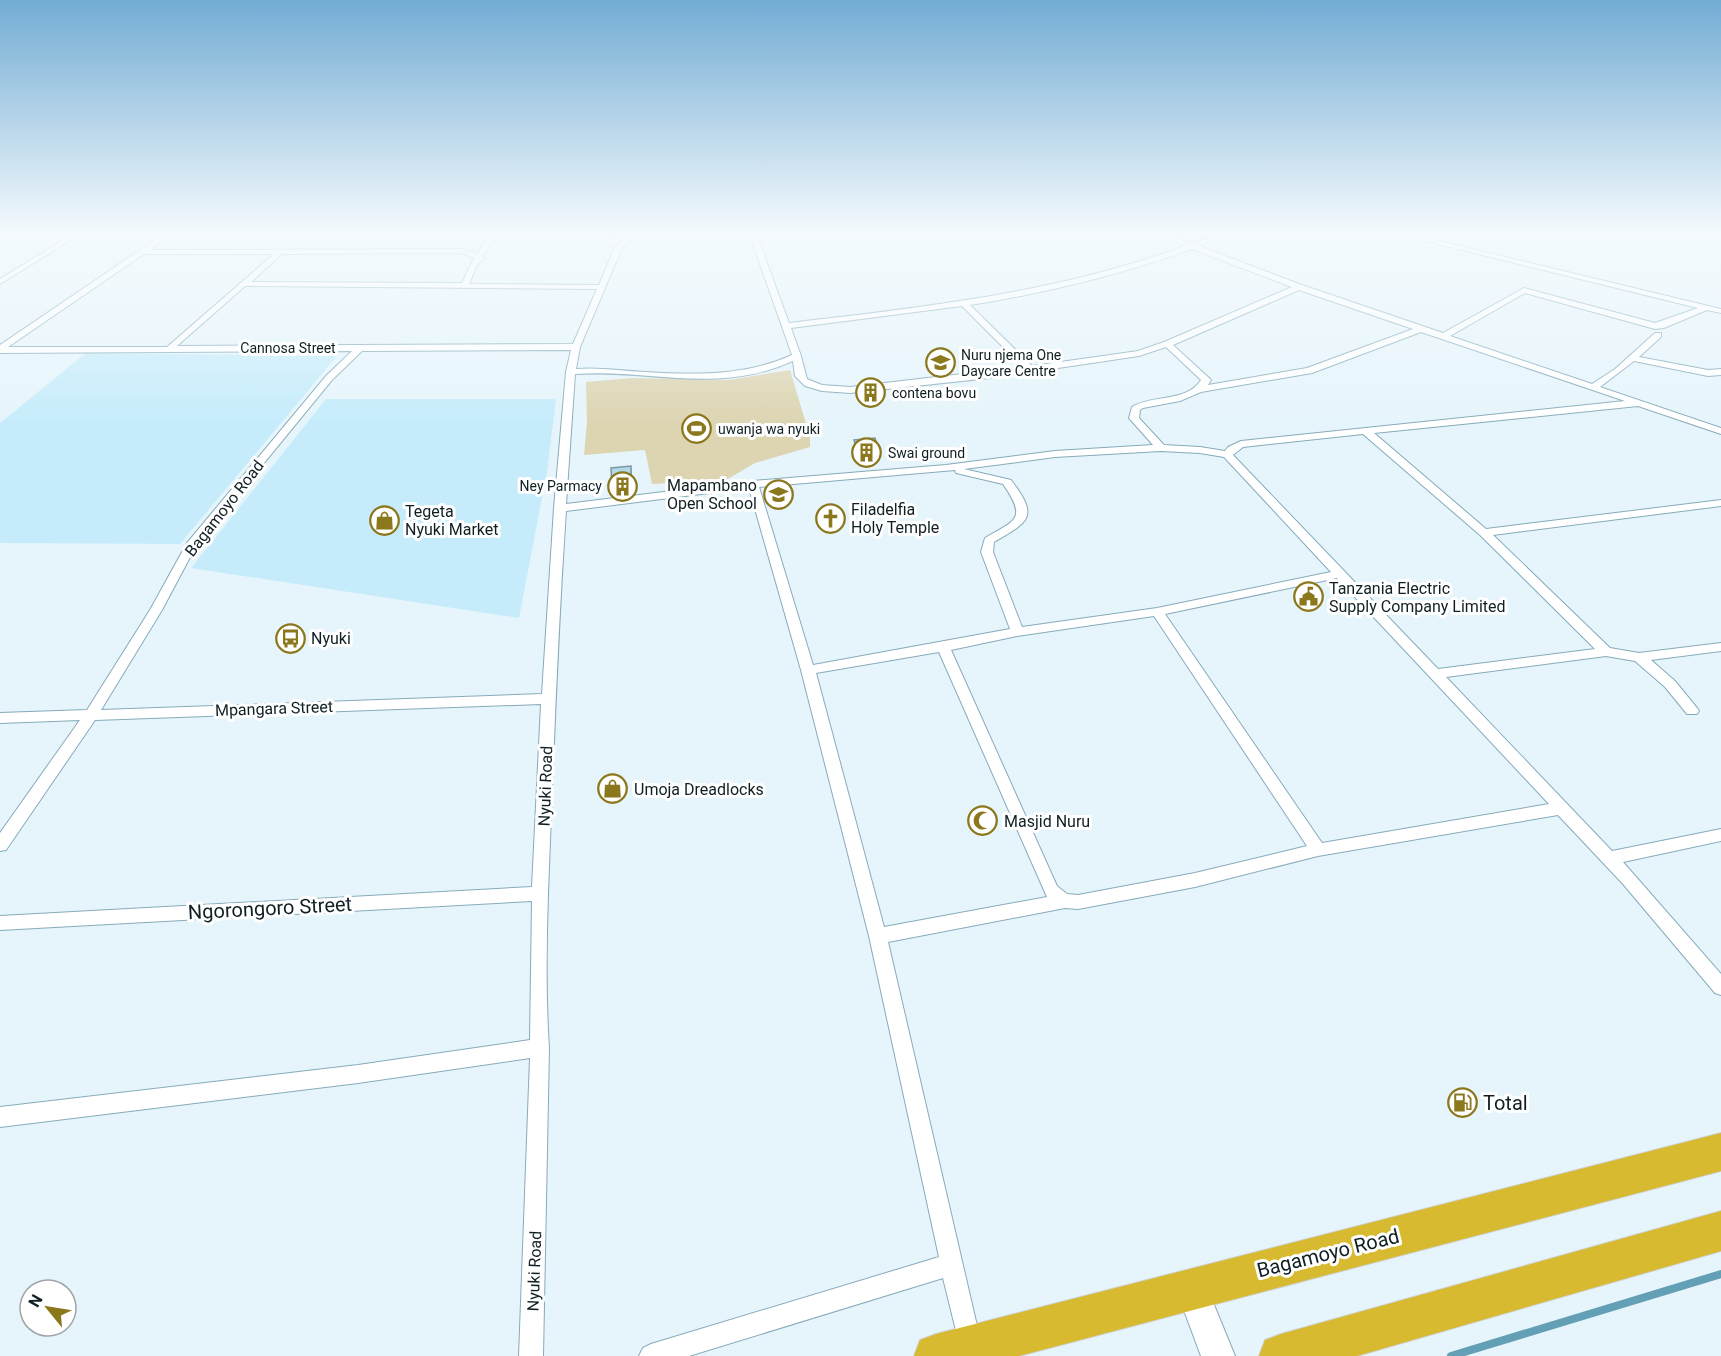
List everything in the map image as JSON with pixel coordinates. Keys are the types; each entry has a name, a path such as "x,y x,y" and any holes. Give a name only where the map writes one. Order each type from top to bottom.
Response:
{"highway":[{"name":"Bagamoyo Road","path":"953,1351 1721,1152"},
{"path":"1281,1356 1719,1234"}],"main road":[{"path":"1192,1288 1218,1356"}],"street":[{"path":"0,349 78,296"},
{"path":"170,348 227,296"},
{"name":"Nyuki Road","path":"531,1356 540,1048 538,1017 540,894 548,699 560,508 571,372 576,347 598,296"},
{"path":"775,296 796,356 800,376 804,382 821,387 850,390 1109,358 1167,344 1278,296"},
{"path":"786,326 1002,296"},
{"path":"1327,296 1721,431"},
{"path":"1444,336 1513,296"},
{"path":"1547,296 1655,326 1661,326 1705,308"},
{"path":"1657,296 1721,311"},
{"path":"963,303 1030,369"},
{"path":"1161,448 1134,418 1135,409 1140,406 1181,398 1200,389 1309,371 1423,328"},
{"path":"1594,386 1633,358 1658,335"},
{"path":"1167,344 1206,380 1200,389"},
{"name":"Cannosa Street","path":"0,349 576,347"},
{"name":"Bagamoyo Road","path":"0,845 91,715 156,610 191,545 329,378 360,348"},
{"path":"571,372 615,371 649,375 711,376 746,373 777,366 796,356"},
{"path":"1633,358 1708,373 1721,372"},
{"path":"1227,455 1241,444 1638,403"},
{"path":"1366,432 1485,533 1606,652"},
{"path":"560,508 753,484 946,468 1032,457 1161,448 1200,450 1227,455 1609,858 1721,987"},
{"path":"946,468 989,476 1007,482 1022,508 1023,516 1020,523 1012,530 989,540 987,545 987,552 1017,632"},
{"path":"753,484 808,669 836,783 878,936 953,1264 953,1351"},
{"path":"1485,533 1721,503"},
{"path":"808,669 943,648 1017,632 1157,612 1340,574"},
{"path":"1157,612 1318,850"},
{"path":"1435,674 1606,652 1640,657 1721,647"},
{"path":"943,648 1051,890 1054,895 1065,902"},
{"path":"1640,657 1670,684 1692,711"},
{"name":"Mpangara Street","path":"0,718 548,699"},
{"path":"878,936 1195,880 1318,850 1562,808"},
{"path":"1609,858 1721,835"},
{"name":"Ngorongoro Street","path":"0,923 540,894"},
{"path":"0,1117 358,1074 540,1048"},
{"path":"651,1356 953,1264"}],"shaded area":[{"path":"86,353 337,356 180,544 0,543 0,423"},
{"name":"uwanja wa nyuki","path":"790,370 810,437 810,447 755,463 726,480 652,484 645,450 584,455 587,422 586,382 632,378 729,380"},
{"name":"Tegeta Nyuki Market","path":"326,399 556,399 547,472 519,618 191,568"}],"building":[{"path":"875,438 880,452 858,454 854,440"},
{"path":"631,466 631,486 612,488 611,468"}],"waterway":[{"path":"1451,1356 1721,1274"}],"place":[{"name":"Nuru njema One Daycare Centre","path":"940,363"},
{"name":"contena bovu","path":"871,393"},
{"name":"uwanja wa nyuki","path":"697,429"},
{"name":"Swai ground","path":"867,453"},
{"name":"Ney Parmacy","path":"623,486"},
{"name":"Mapambano Open School","path":"778,494"},
{"name":"Filadelfia Holy Temple","path":"830,518"},
{"name":"Tegeta Nyuki Market","path":"384,520"},
{"name":"Tanzania Electric Supply Company Limited","path":"1308,597"},
{"name":"Nyuki","path":"290,638"},
{"name":"Umoja Dreadlocks","path":"613,789"},
{"name":"Masjid Nuru","path":"983,821"},
{"name":"Total","path":"1462,1103"}]}
